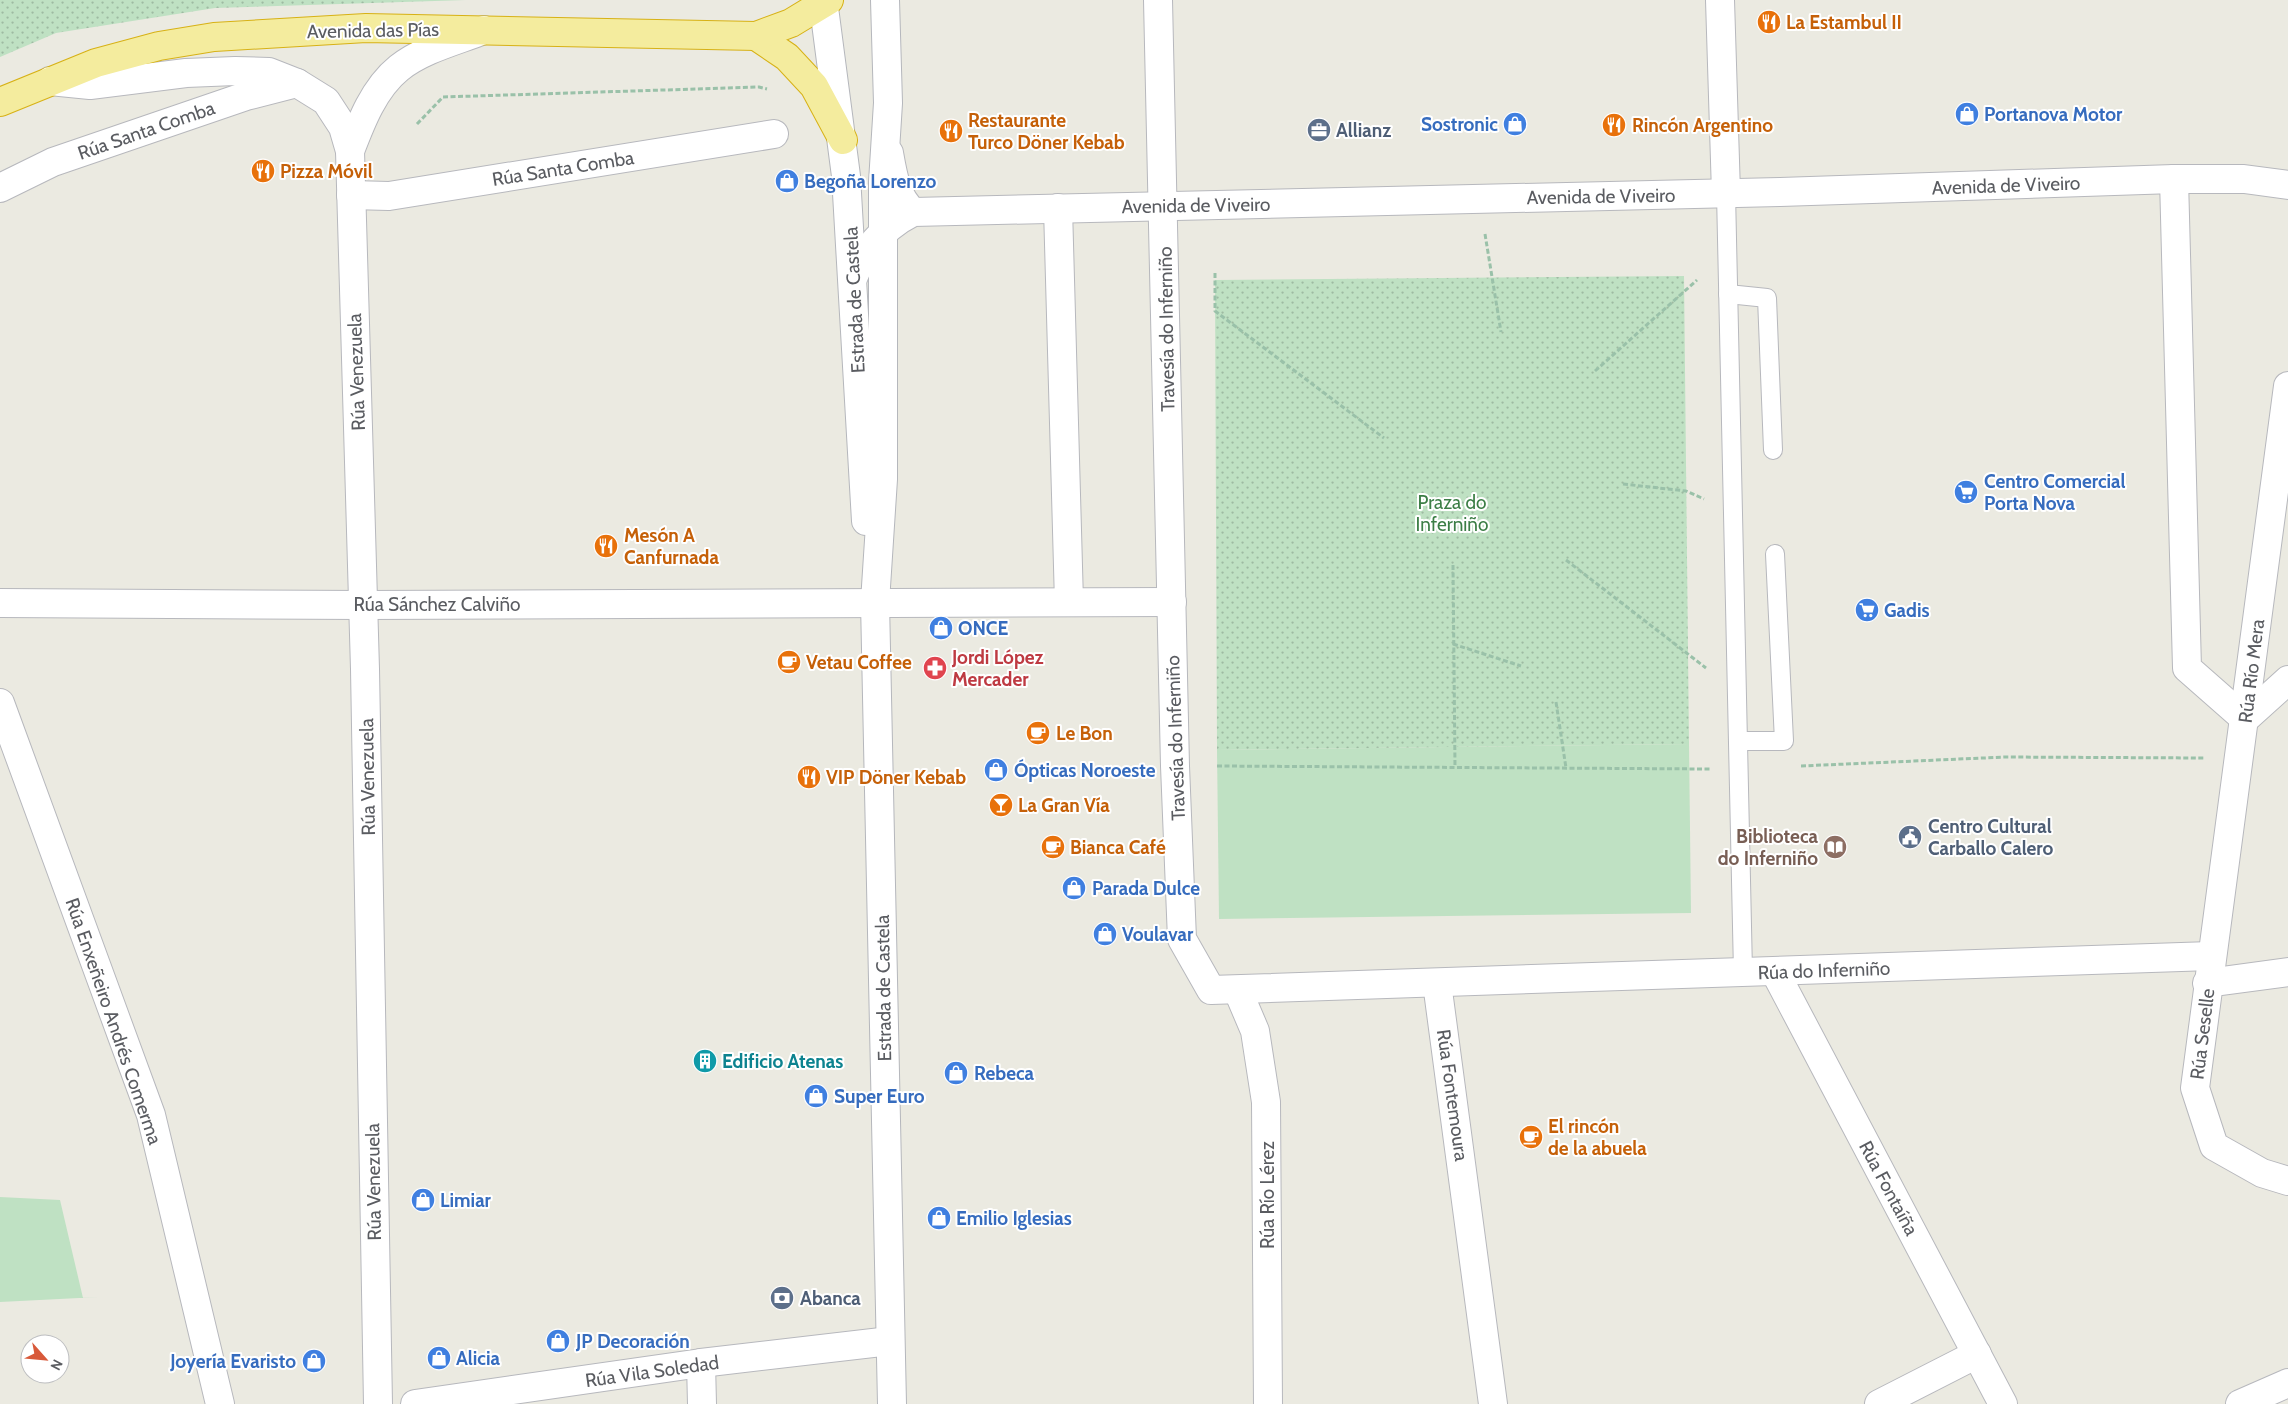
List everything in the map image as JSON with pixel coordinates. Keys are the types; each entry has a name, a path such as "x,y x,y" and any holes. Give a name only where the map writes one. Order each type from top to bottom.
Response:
{"highway":[{"path":"756,36 791,23 825,2"},
{"name":"Avenida das Pías","path":"0,102 96,63 158,46 214,37 366,28 488,29 756,36"},
{"path":"756,36 787,57 814,86 843,140"}],"street":[{"name":"Estrada de Castela","path":"884,0 887,136 883,182 883,478 875,602 892,1404"},
{"name":"Travesía do Inferniño","path":"1158,0 1182,939 1211,990 1238,991"},
{"path":"1720,0 1726,193"},
{"name":"Estrada de Castela","path":"825,2 843,140 853,278 867,543 875,602"},
{"name":"Rúa Venezuela","path":"350,151 363,118 377,94 398,68 428,52 488,29"},
{"name":"Rúa Venezuela","path":"50,81 90,85 186,73 235,70 269,72 297,83 326,102 343,127 350,151 364,605 378,1404"},
{"name":"Rúa Santa Comba","path":"0,188 53,162 246,96 297,83"},
{"name":"Rúa Santa Comba","path":"351,195 389,196 774,134"},
{"path":"853,278 864,255 883,232 898,219 913,212 903,203 895,184 887,136"},
{"path":"2174,179 2187,668 2245,719 2288,680"},
{"name":"Avenida de Viveiro","path":"913,212 1726,193 2174,179 2244,179 2288,185"},
{"path":"1058,208 1069,602"},
{"name":"Rúa Río Mera","path":"2211,956 2245,719 2288,386"},
{"path":"875,602 1172,602"},
{"name":"Rúa Sánchez Calviño","path":"0,603 364,605 875,602"},
{"name":"Rúa Enxeñeiro Andrés Comerma","path":"0,704 151,1115 220,1404"},
{"name":"Rúa do Inferniño","path":"1437,983 2211,956"},
{"name":"Rúa Seselle","path":"2211,956 2195,1088 2214,1146 2262,1172 2288,1181"},
{"name":"Rúa Fontaíña","path":"1775,972 2003,1404"},
{"path":"2208,983 2288,972"},
{"path":"1238,991 1437,983"},
{"name":"Rúa Fontemoura","path":"1437,983 1493,1404"},
{"name":"Rúa Río Lérez","path":"1238,991 1254,1031 1266,1102 1268,1404"},
{"name":"Rúa Vila Soledad","path":"415,1404 701,1363 890,1341"},
{"path":"1879,1404 1977,1354"},
{"path":"701,1363 702,1404"},
{"path":"2240,1404 2288,1383"}],"lane":[{"path":"1726,193 1743,972"},
{"path":"1728,294 1768,298 1773,450"},
{"path":"1738,741 1784,742 1776,554"}],"path":[{"path":"416,124 443,98 759,87 773,91"},
{"path":"1479,199 1501,332"},
{"path":"1595,371 1727,254"},
{"path":"1215,272 1215,311 1384,438"},
{"path":"1623,484 1686,492 1732,510"},
{"path":"1566,560 1736,691"},
{"path":"1452,565 1455,767"},
{"path":"1454,644 1521,666"},
{"path":"1556,702 1566,768"},
{"path":"1798,766 2006,757 2199,759 2240,754"},
{"path":"1217,766 1738,769"}],"green space":[{"path":"0,0 466,0 215,8 56,33 0,57"},
{"name":"Praza do Inferniño","path":"1684,276 1689,744 1217,750 1215,280"},
{"path":"1689,744 1691,913 1219,919 1217,750"},
{"path":"0,1197 60,1200 83,1298 0,1302"}],"place":[{"name":"La Estambul II","path":"1769,22"},
{"name":"Portanova Motor","path":"1967,114"},
{"name":"Sostronic","path":"1515,124"},
{"name":"Rincón Argentino","path":"1614,125"},
{"name":"Allianz","path":"1319,130"},
{"name":"Restaurante Turco Döner Kebab","path":"951,131"},
{"name":"Pizza Móvil","path":"263,171"},
{"name":"Begoña Lorenzo","path":"787,181"},
{"name":"Centro Comercial Porta Nova","path":"1966,492"},
{"name":"Mesón A Canfurnada","path":"606,546"},
{"name":"Gadis","path":"1867,610"},
{"name":"ONCE","path":"941,628"},
{"name":"Vetau Coffee","path":"789,662"},
{"name":"Jordi López Mercader","path":"935,668"},
{"name":"Le Bon","path":"1038,733"},
{"name":"Ópticas Noroeste","path":"996,770"},
{"name":"VIP Döner Kebab","path":"809,777"},
{"name":"La Gran Vía","path":"1001,805"},
{"name":"Centro Cultural Carballo Calero","path":"1910,837"},
{"name":"Bianca Café","path":"1053,847"},
{"name":"Biblioteca do Inferniño","path":"1835,847"},
{"name":"Parada Dulce","path":"1074,888"},
{"name":"Voulavar","path":"1105,934"},
{"name":"Edificio Atenas","path":"705,1061"},
{"name":"Rebeca","path":"956,1073"},
{"name":"Super Euro","path":"816,1096"},
{"name":"El rincón de la abuela","path":"1531,1137"},
{"name":"Limiar","path":"423,1200"},
{"name":"Emilio Iglesias","path":"939,1218"},
{"name":"Abanca","path":"782,1298"},
{"name":"JP Decoración","path":"558,1341"},
{"name":"Alicia","path":"439,1358"},
{"name":"Joyería Evaristo","path":"314,1361"}]}
